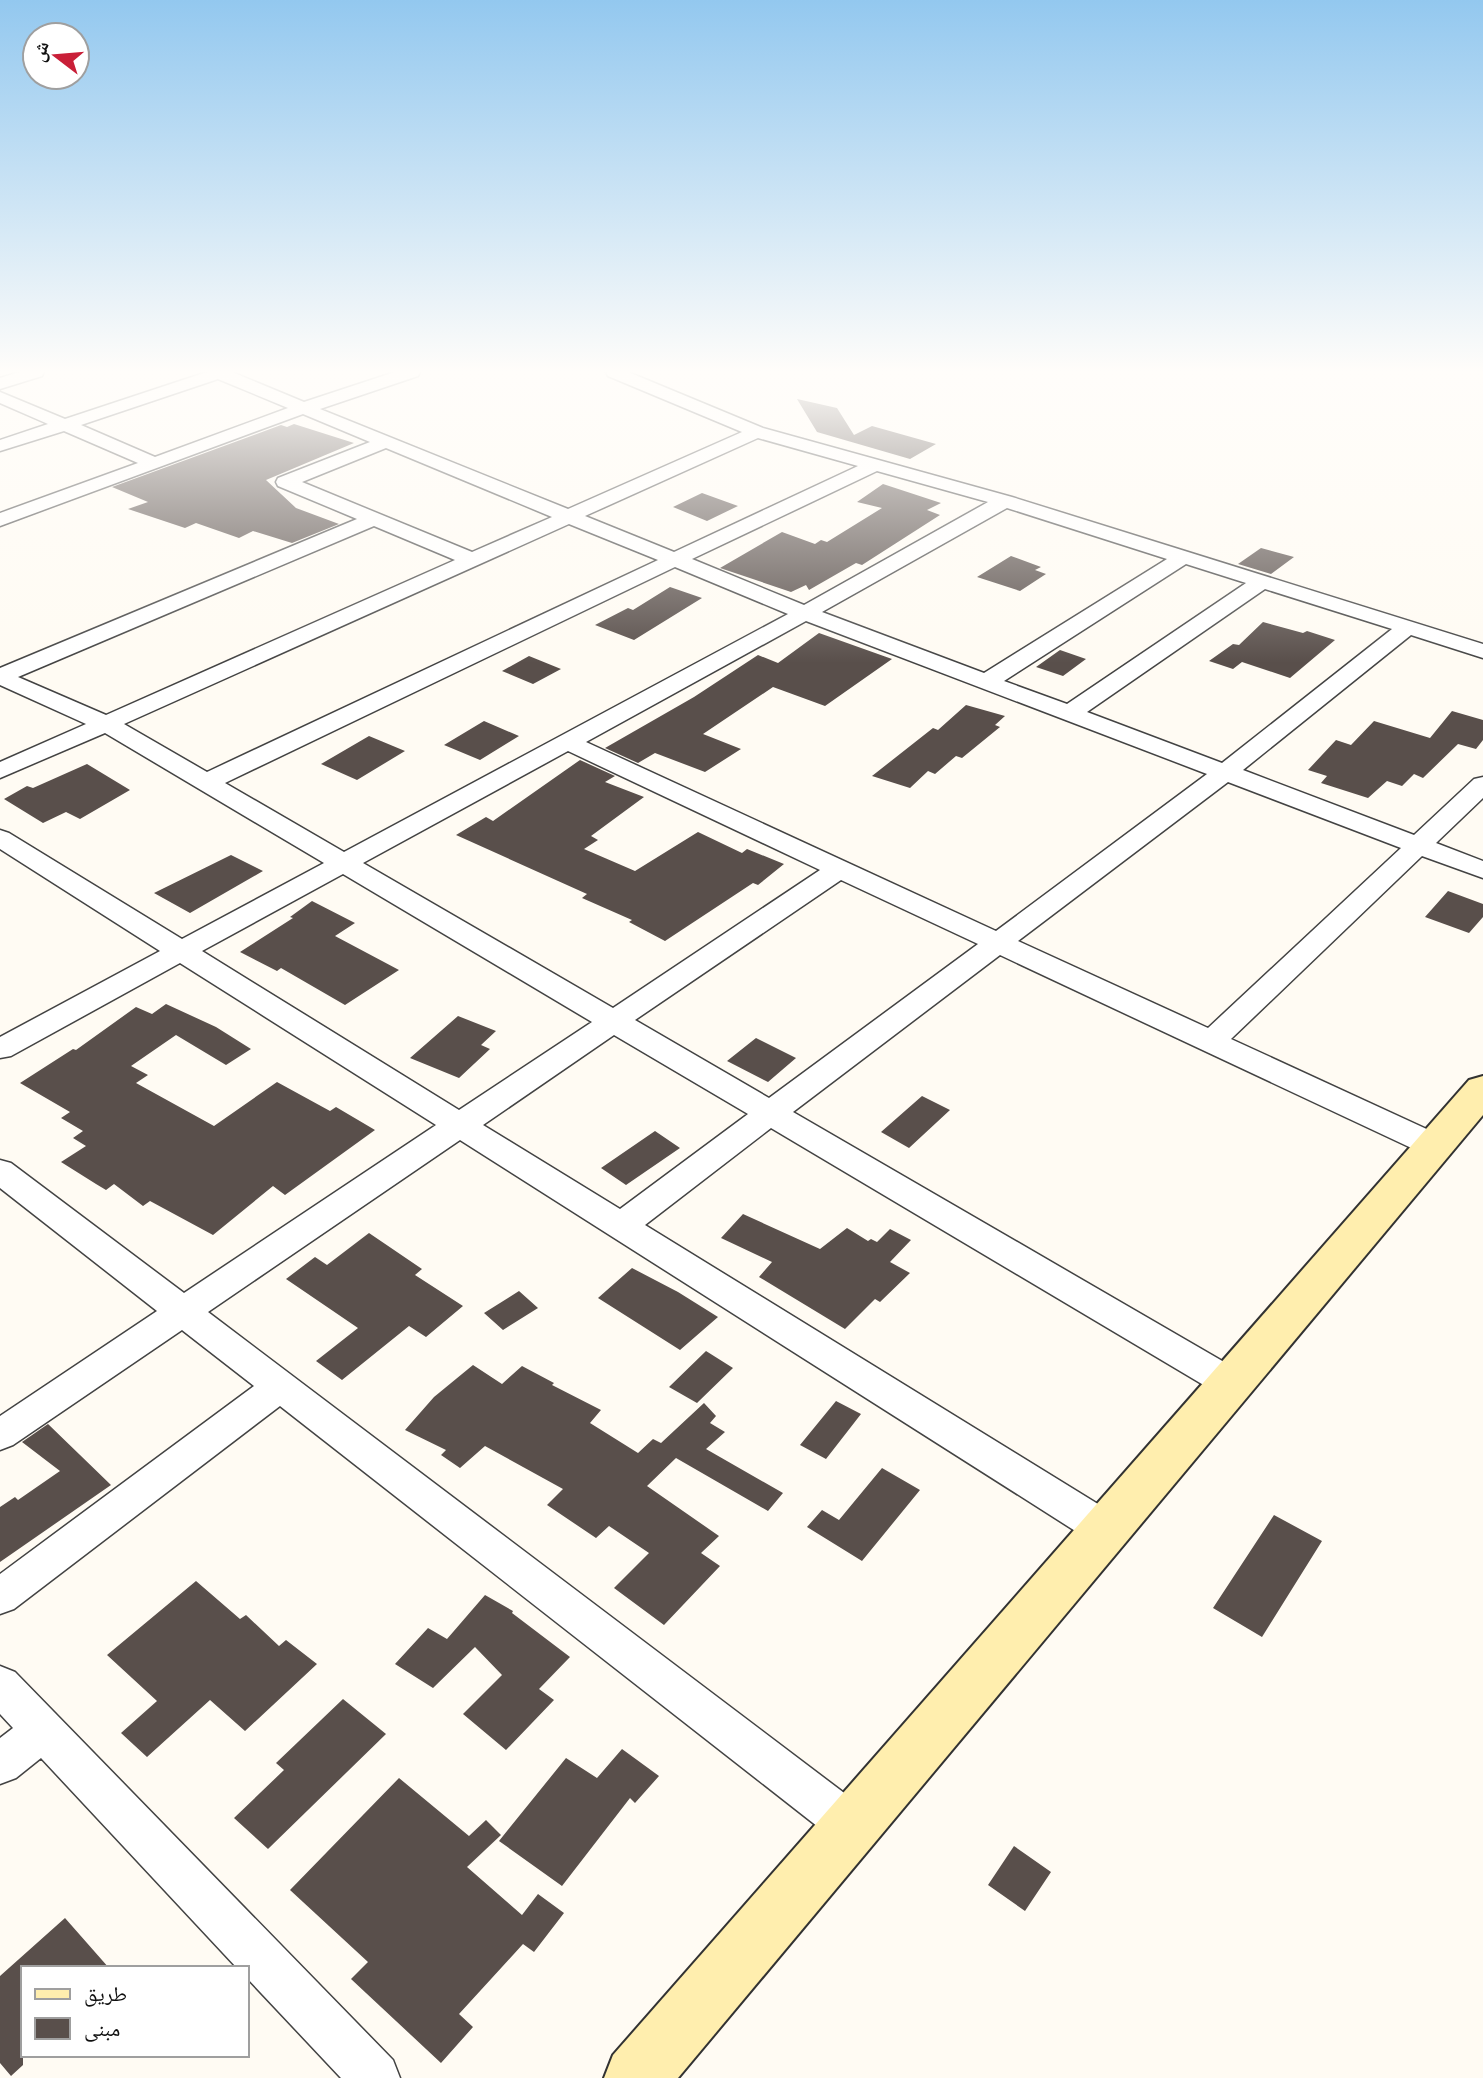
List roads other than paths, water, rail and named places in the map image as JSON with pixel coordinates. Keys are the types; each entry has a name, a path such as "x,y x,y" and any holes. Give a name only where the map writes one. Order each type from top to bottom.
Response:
{"main road":[{"path":"636,2078 1483,1089"}],"street":[{"path":"0,520 138,469"},
{"path":"318,469 285,482 471,559"},
{"path":"452,469 805,613 1483,870"},
{"path":"0,771 674,469"},
{"path":"206,782 867,469"},
{"path":"889,469 1004,501 1483,652"},
{"path":"0,1049 805,613 1004,501"},
{"path":"0,677 373,519"},
{"path":"986,682 1184,557"},
{"path":"1069,713 1262,582"},
{"path":"620,1226 1224,773 1407,628"},
{"path":"0,677 105,723 1230,1383"},
{"path":"567,742 1433,1145"},
{"path":"1211,1042 1483,784"},
{"path":"0,838 1105,1530"},
{"path":"0,1435 839,869"},
{"path":"0,1171 852,1826"},
{"path":"0,1597 279,1386"},
{"path":"0,1685 375,2078"},
{"path":"0,1764 43,1730"}]}
